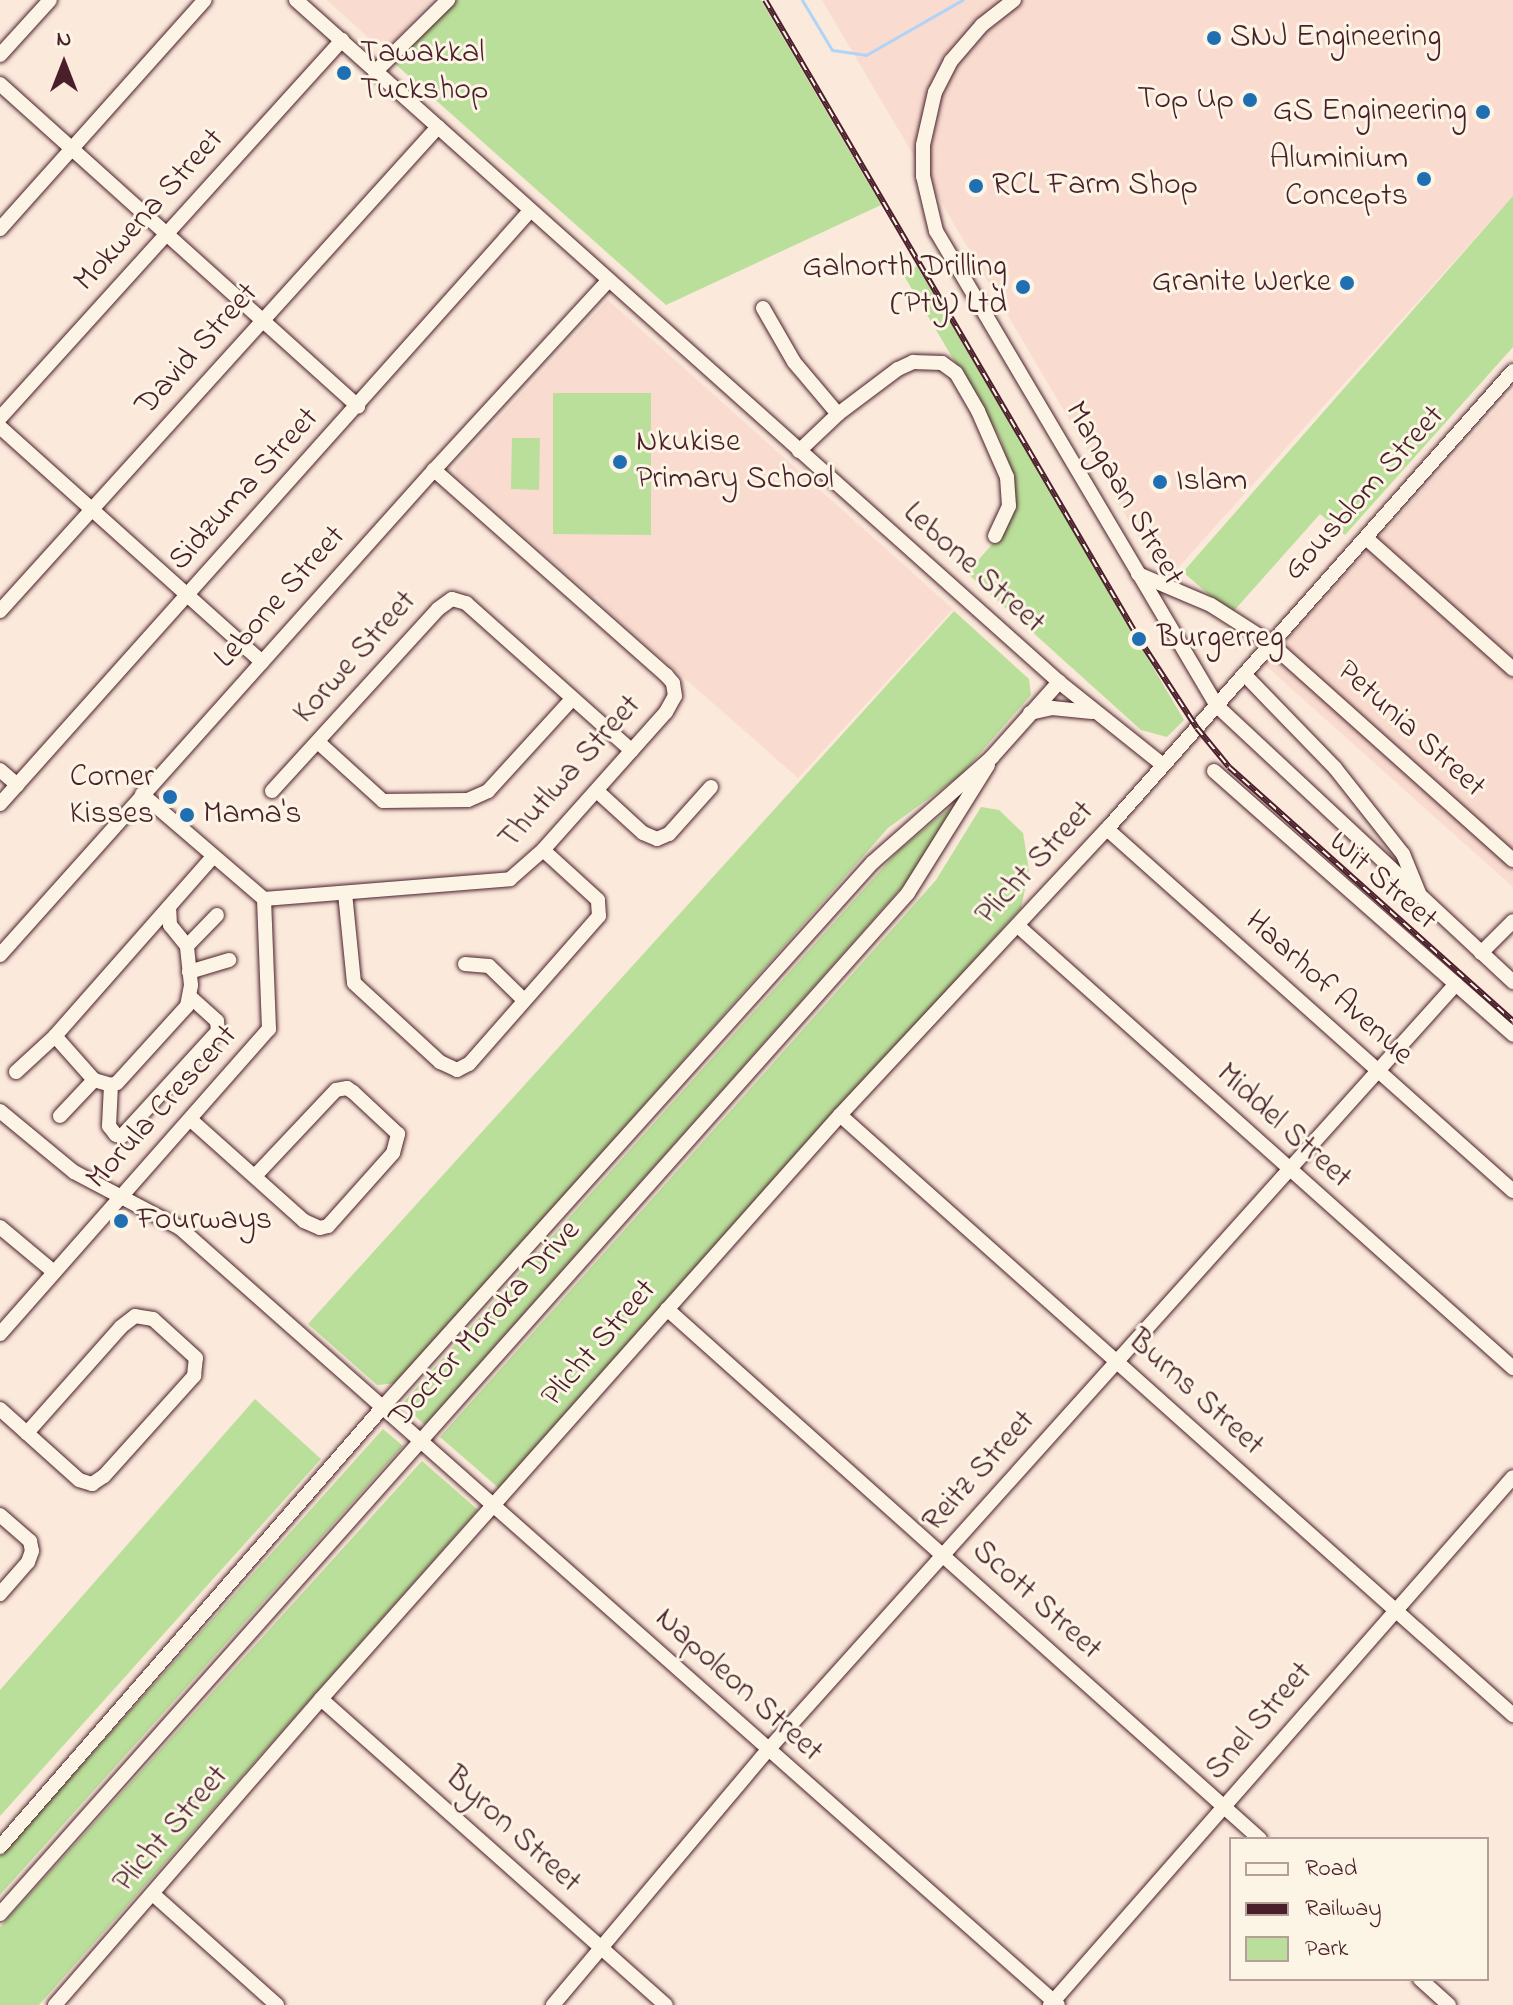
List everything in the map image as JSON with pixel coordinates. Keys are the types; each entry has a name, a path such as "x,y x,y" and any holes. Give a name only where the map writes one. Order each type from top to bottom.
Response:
{"street":[{"path":"0,55 50,0"},
{"path":"0,229 205,0"},
{"name":"Lebone Street","path":"296,0 529,212 1059,682 1163,765"},
{"path":"375,72 448,0"},
{"name":"Mangaan Street","path":"1014,0 982,25 962,49 935,92 923,145 928,204 936,231 1217,706 1513,982"},
{"name":"Mokwena Street","path":"0,418 342,40"},
{"path":"0,84 358,406"},
{"name":"David Street","path":"0,611 438,127"},
{"name":"Sidzuma Street","path":"0,804 529,212"},
{"name":"Lebone Street","path":"0,955 434,470 608,281"},
{"path":"763,308 794,362 838,414"},
{"path":"799,451 838,414 906,364 936,360 950,368 978,411 1007,477 1009,506 995,536"},
{"name":"Gousblom Street","path":"1197,728 1269,642 1366,538 1513,371"},
{"path":"0,427 262,662"},
{"name":"Thutlwa Street","path":"264,899 510,879 543,850 673,703 673,683 434,470"},
{"path":"1366,538 1513,669"},
{"name":"Petunia Street","path":"1138,574 1211,605 1269,642 1513,860"},
{"name":"Korwe Street","path":"272,791 438,609 452,599 466,603 632,751"},
{"path":"1244,674 1335,768 1403,854 1420,896"},
{"name":"Doctor Moroka Drive","path":"0,1914 908,893 992,757 1059,682"},
{"path":"318,742 383,801 476,798 488,791 572,699"},
{"path":"1029,713 1064,708 1096,713"},
{"name":"Plicht Street","path":"55,2005 154,1895 321,1699 497,1505 840,1115 1018,926 1197,728"},
{"name":"Doctor Moroka Drive","path":"0,1847 382,1408 873,862 992,757"},
{"path":"0,770 17,785"},
{"name":"Wit Street","path":"1214,771 1513,1035"},
{"path":"597,791 643,833 657,839 669,834 711,787"},
{"path":"142,794 264,899"},
{"name":"Haarhof Avenue","path":"1107,829 1513,1191"},
{"path":"345,893 354,983 445,1066 457,1070 464,1068 595,923 601,911 598,900 543,850"},
{"path":"16,1072 55,1036 213,857"},
{"name":"Morula Crescent","path":"0,1334 269,1029 264,899"},
{"path":"55,1036 94,1080 111,1085 117,1083 187,1006 190,997 187,946 170,925 169,907"},
{"path":"187,946 217,915"},
{"path":"1481,953 1513,921"},
{"name":"Middel Street","path":"1018,926 1513,1368"},
{"path":"189,972 229,960"},
{"path":"465,964 489,966 524,1000"},
{"name":"Reitz Street","path":"553,2005 767,1751 1456,984"},
{"path":"111,1085 108,1122 119,1136 218,1031 217,1021 190,997"},
{"path":"60,1116 94,1080"},
{"path":"191,1120 312,1227 328,1226 393,1153 398,1134 353,1092 347,1088 336,1090 255,1176"},
{"name":"Napoleon Street","path":"0,1111 66,1167 180,1228 419,1441 497,1505 767,1751 1053,2004"},
{"name":"Burns Street","path":"840,1115 1513,1715"},
{"path":"0,1227 54,1272"},
{"name":"Scott Street","path":"667,1309 1258,1837"},
{"path":"0,1409 79,1480 92,1484 194,1376 196,1358 153,1319 135,1316 121,1327 27,1433"},
{"name":"Snel Street","path":"1053,2004 1394,1609 1513,1477"},
{"path":"0,1515 30,1541 32,1551 28,1562 0,1594"},
{"name":"Byron Street","path":"321,1699 666,2005"},
{"path":"154,1895 277,2005"},
{"path":"1422,1981 1449,2005"}],"shaded area":[{"path":"327,0 431,0 394,42 371,40"},
{"path":"822,0 1513,0 1513,196 1165,582"},
{"path":"608,300 953,609 798,778 607,610 597,596 593,597 456,475 455,467"},
{"path":"1513,391 1513,887 1264,664"}],"green space":[{"path":"457,0 761,0 881,205 666,305 393,62"},
{"path":"1513,196 1513,347 1345,535 1320,514 1231,614 1183,572"},
{"path":"917,266 1184,720 1167,737 1141,730 967,573 1002,533 1012,512 1015,489 1001,440 903,274"},
{"path":"553,393 651,393 651,535 553,534"},
{"path":"512,438 540,438 539,490 511,489"},
{"path":"954,611 1029,679 1031,695 961,775 888,828 399,1383 377,1385 308,1324"},
{"path":"962,798 918,869 425,1425 402,1404 898,851"},
{"path":"981,807 999,810 1023,833 1029,870 1021,908 501,1490 440,1437 936,880"},
{"path":"255,1399 321,1459 0,1816 0,1690"},
{"path":"383,1429 403,1446 0,1895 0,1856"},
{"path":"422,1461 478,1510 39,2005 0,2005 0,1927"}],"waterway":[{"path":"802,0 832,50 866,55 962,0"}],"railway":[{"path":"765,0 1139,639 1197,728 1229,767 1513,1021"}],"place":[{"name":"SNJ Engineering","path":"1214,38"},
{"name":"Tawakkal Tuckshop","path":"344,73"},
{"name":"Top Up","path":"1250,100"},
{"name":"GS Engineering","path":"1483,112"},
{"name":"Aluminium Concepts","path":"1424,179"},
{"name":"RCL Farm Shop","path":"976,186"},
{"name":"Granite Werke","path":"1347,283"},
{"name":"Galnorth Drilling (Pty) Ltd","path":"1023,287"},
{"name":"Nkukise Primary School","path":"620,462"},
{"name":"Islam","path":"1160,482"},
{"name":"Burgerreg","path":"1139,639"},
{"name":"Corner Kisses","path":"170,797"},
{"name":"Mama's","path":"187,815"},
{"name":"Fourways","path":"121,1221"}]}
